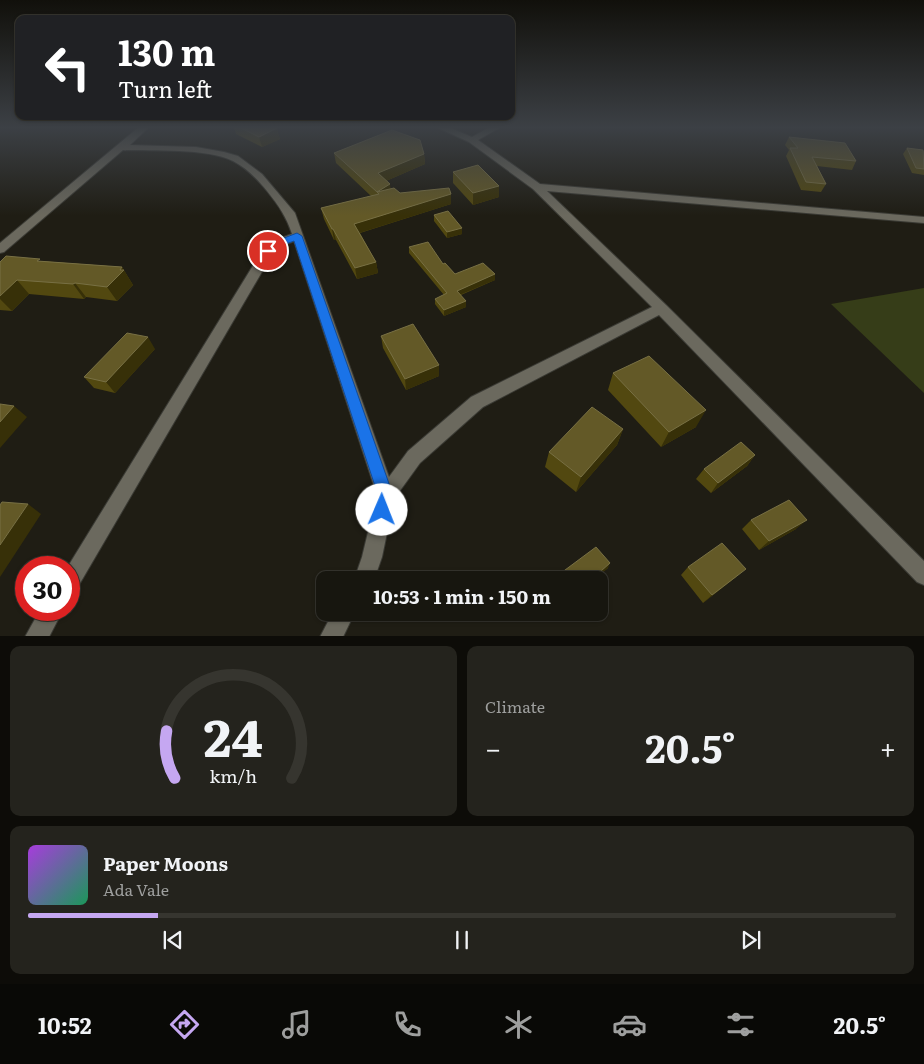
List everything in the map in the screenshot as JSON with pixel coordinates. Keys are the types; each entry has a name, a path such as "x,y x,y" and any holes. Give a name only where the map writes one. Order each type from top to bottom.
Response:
{"street":[{"path":"0,249 110,157"},
{"path":"230,157 236,158 266,183 291,215 386,495"},
{"path":"495,157 537,187 661,308 924,575"},
{"path":"537,187 924,220"},
{"path":"80,565 268,251 274,245 297,236"},
{"path":"367,571 386,495 414,458 477,402 661,308"},
{"path":"36,636 45,621"},
{"path":"331,636 340,621"}],"green space":[{"path":"924,288 924,393 831,304"}],"building":[{"path":"338,157 418,157 378,173 390,184 377,192"},
{"path":"794,157 853,157 856,161 812,157 826,184 806,182"},
{"path":"911,157 923,157 924,169 916,168"},
{"path":"478,165 499,186 473,193 453,172"},
{"path":"394,188 400,193 449,188 451,194 354,224 376,262 355,268 321,208 379,194 377,192"},
{"path":"448,211 462,228 447,232 434,215"},
{"path":"428,242 443,264 445,263 455,274 483,263 495,274 457,291 466,301 444,310 435,299 447,293 409,247"},
{"path":"6,256 40,259 37,261 122,267 120,270 124,270 107,287 75,283 17,280 0,296 0,262"},
{"path":"413,324 439,365 405,379 381,336"},
{"path":"127,333 148,337 106,382 84,377"},
{"path":"649,356 706,410 669,432 613,373"},
{"path":"0,404 14,406 0,422"},
{"path":"592,407 623,429 581,477 549,452"},
{"path":"741,442 755,455 718,483 704,469"},
{"path":"789,500 807,520 769,541 751,520"},
{"path":"2,502 28,504 0,545 0,505"},
{"path":"722,543 746,569 712,595 688,567"},
{"path":"596,547 610,563 601,571 564,571"}],"route":[{"path":"268,251 274,245 297,236 386,495 382,510"}]}
